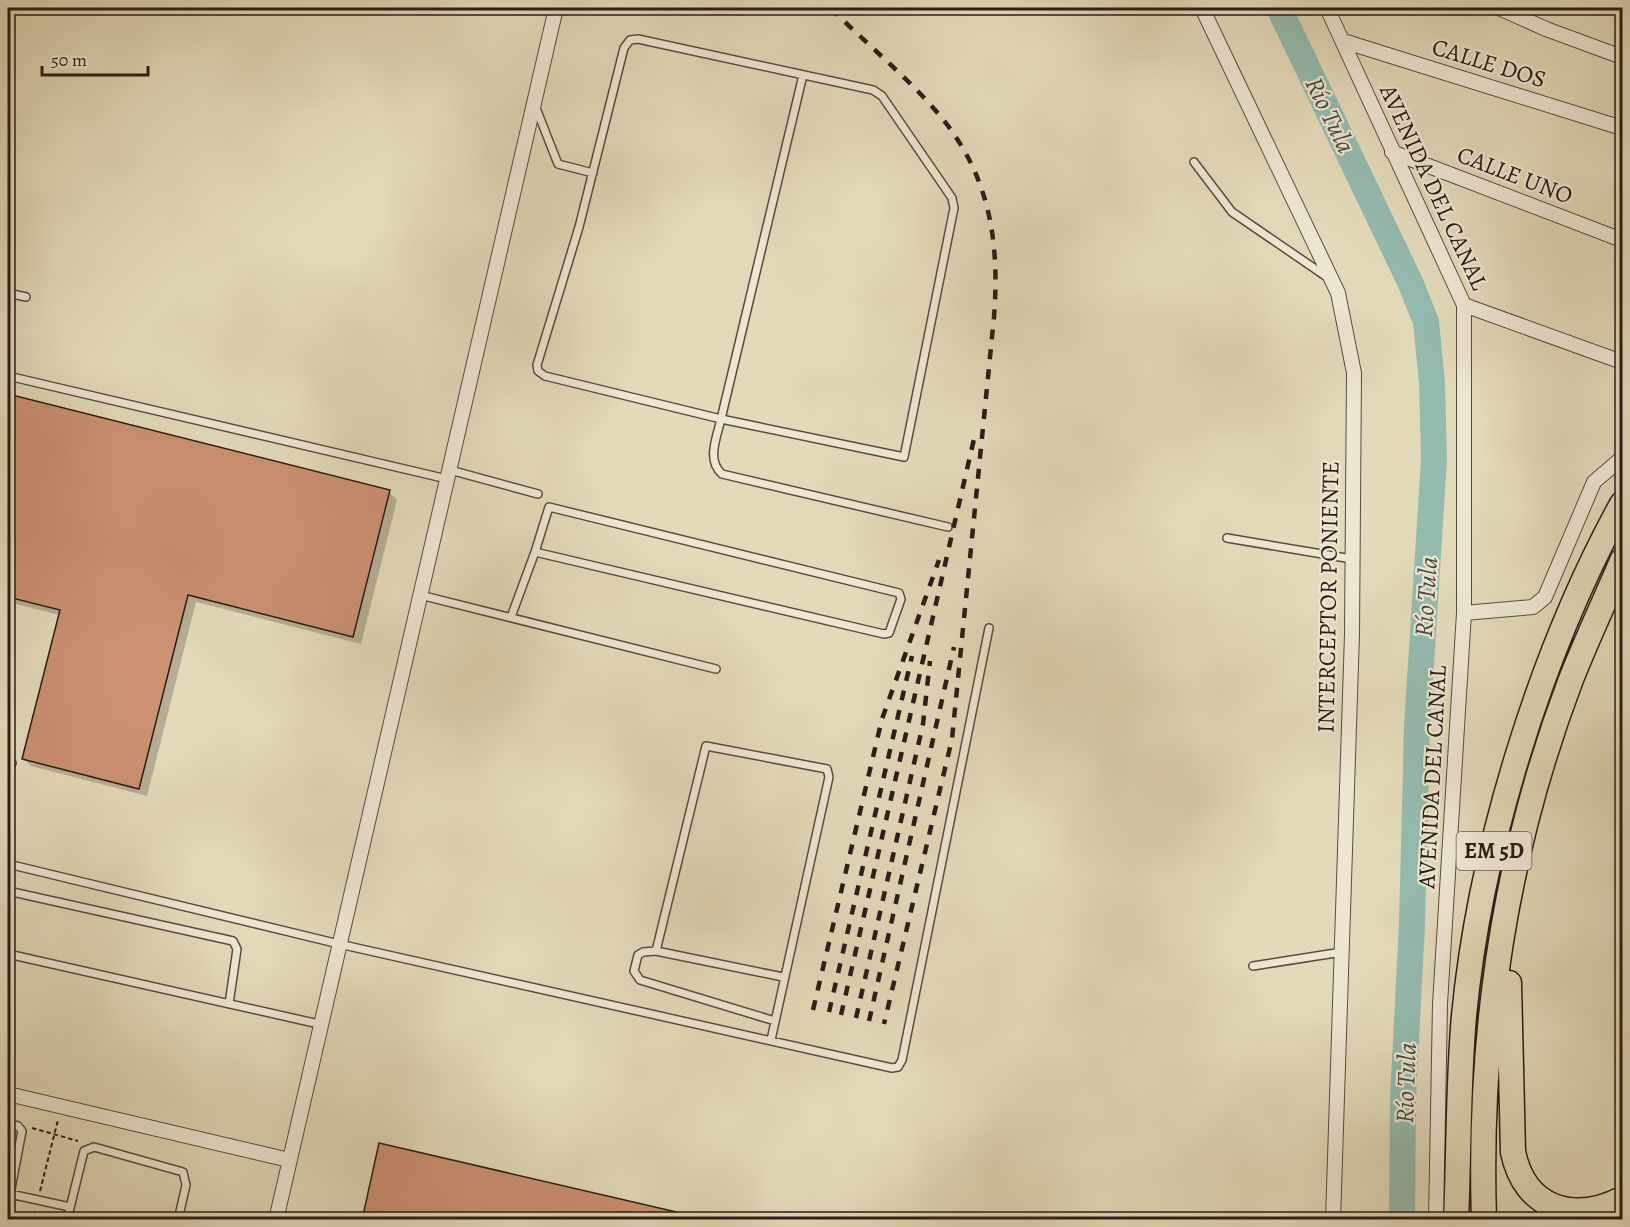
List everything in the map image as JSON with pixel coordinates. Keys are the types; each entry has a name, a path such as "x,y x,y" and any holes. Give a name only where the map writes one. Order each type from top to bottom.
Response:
{"highway":[{"name":"EM 5D","path":"1456,1220 1464,1016 1481,902 1506,803 1542,679 1623,504"},
{"name":"EM 5D","path":"1484,1220 1482,1150 1491,1015 1506,908 1533,798 1570,682 1623,561"},
{"path":"1533,798 1536,827 1517,912 1509,979 1508,1007 1515,1161 1521,1178 1536,1196 1558,1208 1588,1211 1623,1199"}],"street":[{"path":"276,1220 319,1024 556,8"},
{"name":"INTERCEPTOR PONIENTE","path":"1202,8 1332,280 1341,303 1354,373 1352,559 1333,1220"},
{"name":"AVENIDA DEL CANAL","path":"1327,8 1464,305 1464,613 1440,1004 1436,1220"},
{"path":"1498,8 1546,29 1623,57"},
{"name":"CALLE DOS","path":"1343,41 1623,128"},
{"name":"CALLE UNO","path":"1392,152 1623,240"},
{"path":"1464,305 1623,362"},
{"path":"1464,613 1533,607 1540,603 1545,597 1594,482 1623,458"},
{"path":"8,1094 289,1160"}],"lane":[{"path":"638,39 803,75 877,92 954,202 907,452 900,457 721,419 545,376 538,371 537,365 593,173 624,48 630,40 638,39"},
{"path":"803,75 712,459 715,468 722,474 948,527"},
{"path":"534,103 558,164 593,173"},
{"path":"1194,162 1232,212 1251,228 1332,280"},
{"path":"8,293 26,297"},
{"path":"8,376 538,494"},
{"path":"511,617 535,552 547,511 554,507 898,593 902,599 892,628 884,634 535,552"},
{"path":"1227,538 1352,559"},
{"path":"420,595 716,669"},
{"path":"8,864 339,944 892,1068 898,1066 902,1060 989,628"},
{"path":"656,951 706,746 769,756 830,772 783,977 771,1040"},
{"path":"8,891 233,941 237,949 229,1004"},
{"path":"775,1021 640,980 634,971 638,955 656,951 783,977"},
{"path":"1253,966 1341,952"},
{"path":"8,954 319,1024"},
{"path":"8,1124 18,1126 22,1131 8,1208"},
{"path":"67,1220 84,1151 94,1147 183,1172 186,1185 178,1220"},
{"path":"10,1194 70,1207"}],"path":[{"path":"33,1220 61,1107"},
{"path":"22,1131 33,1128 75,1138 88,1148"}],"building":[{"path":"8,394 390,490 353,637 188,595 139,789 22,759 60,610 8,597"},
{"path":"379,1143 711,1220 362,1220"}],"waterway":[{"name":"Río Tula","path":"1279,8 1411,284 1426,322 1432,383 1434,459 1417,727 1412,924 1403,1099 1402,1220"}],"railway":[{"path":"831,8 911,84 954,134 979,182 987,208 995,260 994,317 952,739 884,1024"},
{"path":"841,1015 974,439"},
{"path":"813,1010 882,719 939,560"},
{"path":"869,1021 954,647"},
{"path":"829,1012 912,656"},
{"path":"856,1018 923,724 930,661"}]}
